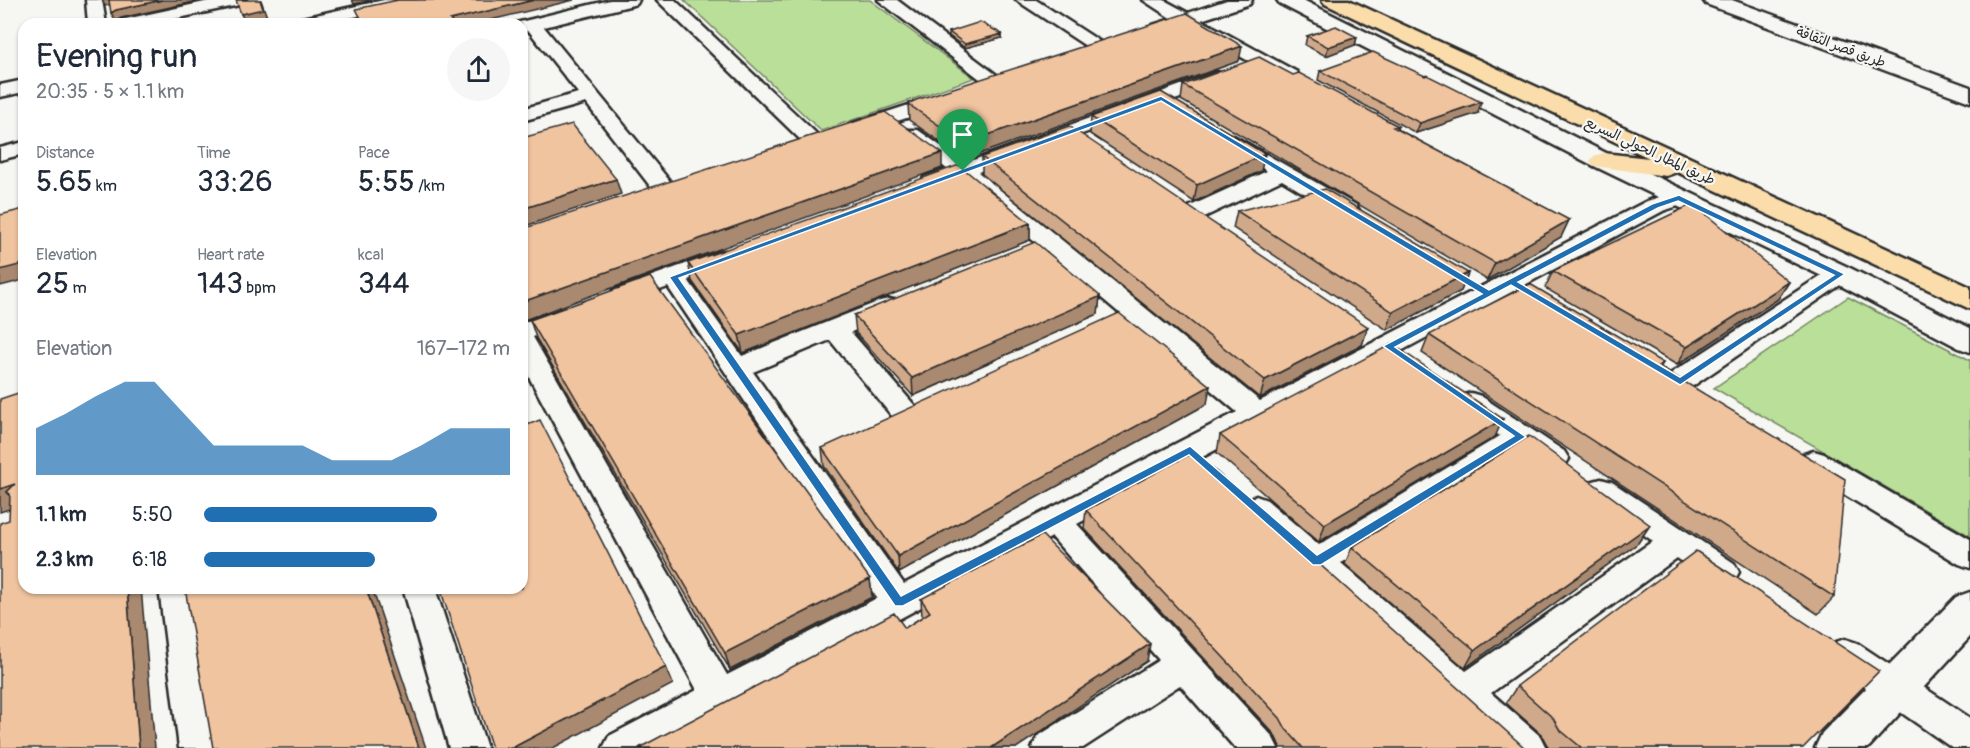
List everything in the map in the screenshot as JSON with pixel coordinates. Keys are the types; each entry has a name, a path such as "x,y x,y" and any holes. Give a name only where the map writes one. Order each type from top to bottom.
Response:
{"highway":[{"name":"طريق المطار الحولي السريع","path":"1332,0 1692,171 1970,299"},
{"name":"طريق المطار الحولي السريع","path":"1372,0 1970,275"},
{"path":"1603,161 1692,171"},
{"path":"1865,249 1970,309"}],"street":[{"path":"94,0 96,18"},
{"path":"326,18 407,0"},
{"path":"528,25 631,0"},
{"path":"665,0 814,142"},
{"path":"886,0 996,82"},
{"path":"1024,0 1101,48"},
{"path":"1151,0 1304,84"},
{"path":"1144,34 1244,0"},
{"path":"1287,0 1603,161 1840,274 1970,341"},
{"name":"طريق قصر الثقافة","path":"1713,0 1970,95"},
{"name":"طريق قصر الثقافة","path":"1740,0 1970,82"},
{"path":"153,18 228,1 229,18"},
{"path":"528,26 590,96 665,190"},
{"path":"1080,55 1123,41"},
{"path":"908,191 1263,61"},
{"path":"792,149 1017,75"},
{"path":"0,91 18,87"},
{"path":"528,113 590,96"},
{"path":"1161,99 1182,111"},
{"path":"888,117 963,171 1040,247 1122,316 1258,414"},
{"path":"1212,129 1365,220"},
{"path":"1070,132 1098,151"},
{"path":"0,154 18,150"},
{"path":"1221,234 1182,208 1283,171"},
{"path":"643,197 686,183"},
{"path":"622,748 1388,346 1581,234 1679,198"},
{"path":"528,330 740,252"},
{"path":"1680,381 1840,274"},
{"path":"674,277 737,368 811,457 899,603"},
{"path":"1489,286 1541,299"},
{"path":"737,368 910,298"},
{"path":"1359,327 1417,366"},
{"path":"835,328 906,414"},
{"path":"528,355 554,420 720,697"},
{"path":"1445,385 1746,588"},
{"path":"1317,562 1521,437"},
{"path":"1790,447 1970,555"},
{"path":"1190,450 1527,748"},
{"path":"1056,520 1259,748"},
{"path":"1465,692 1677,542"},
{"path":"176,594 198,748"},
{"path":"421,594 468,748"},
{"path":"1838,748 1970,609"},
{"path":"1826,641 1970,739"},
{"path":"1051,748 1184,663"}],"green space":[{"path":"684,0 870,0 974,78 821,131"},
{"path":"1848,297 1970,360 1970,536 1714,388"}],"building":[{"path":"109,0 162,0 111,13"},
{"path":"236,0 260,0 263,9 241,14"},
{"path":"398,0 534,0 458,18 361,18 356,9"},
{"path":"1187,13 1242,46 965,143 908,104 916,100"},
{"path":"980,22 1002,34 965,44 949,32"},
{"path":"1336,26 1357,37 1328,47 1307,36"},
{"path":"1373,52 1427,75 1481,102 1420,123 1320,71"},
{"path":"1259,57 1293,75 1299,73 1398,126 1393,127 1569,220 1495,263 1183,85"},
{"path":"1161,92 1265,154 1197,185 1091,117"},
{"path":"885,112 942,153 528,300 528,227"},
{"path":"572,124 616,179 528,207 528,136"},
{"path":"1069,126 1368,327 1265,380 982,157"},
{"path":"959,165 1030,223 739,335 688,263"},
{"path":"1325,189 1468,273 1393,312 1237,211"},
{"path":"1693,204 1789,282 1687,347 1553,271"},
{"path":"18,210 18,265 0,270 0,215"},
{"path":"1035,242 1100,296 912,378 854,315"},
{"path":"650,277 870,579 725,653 530,320"},
{"path":"1530,284 1663,363 1658,366 1845,479 1834,597 1429,335"},
{"path":"1119,313 1210,386 898,556 822,448"},
{"path":"1392,344 1503,419 1325,524 1220,435"},
{"path":"18,393 18,594 127,594 139,748 0,748 0,523 9,520 10,494 7,492 15,484 0,489 0,399"},
{"path":"540,420 666,667 512,748 492,748 442,594 528,594 528,425"},
{"path":"1529,436 1650,525 1475,650 1352,547"},
{"path":"1194,452 1525,748 1303,748 1286,729 1280,718 1086,510"},
{"path":"1042,535 1150,644 991,748 639,748 894,613 905,628 930,612 921,599"},
{"path":"1696,551 1879,671 1803,748 1582,748 1559,729 1553,718 1517,686"},
{"path":"186,594 368,594 419,748 213,748"}],"route":[{"path":"963,171 674,277 899,603 1190,450 1317,562 1521,437 1388,346 1512,282 1655,206 1679,198 1840,274 1680,381 1512,282 1488,294 1161,99 963,171"}]}
